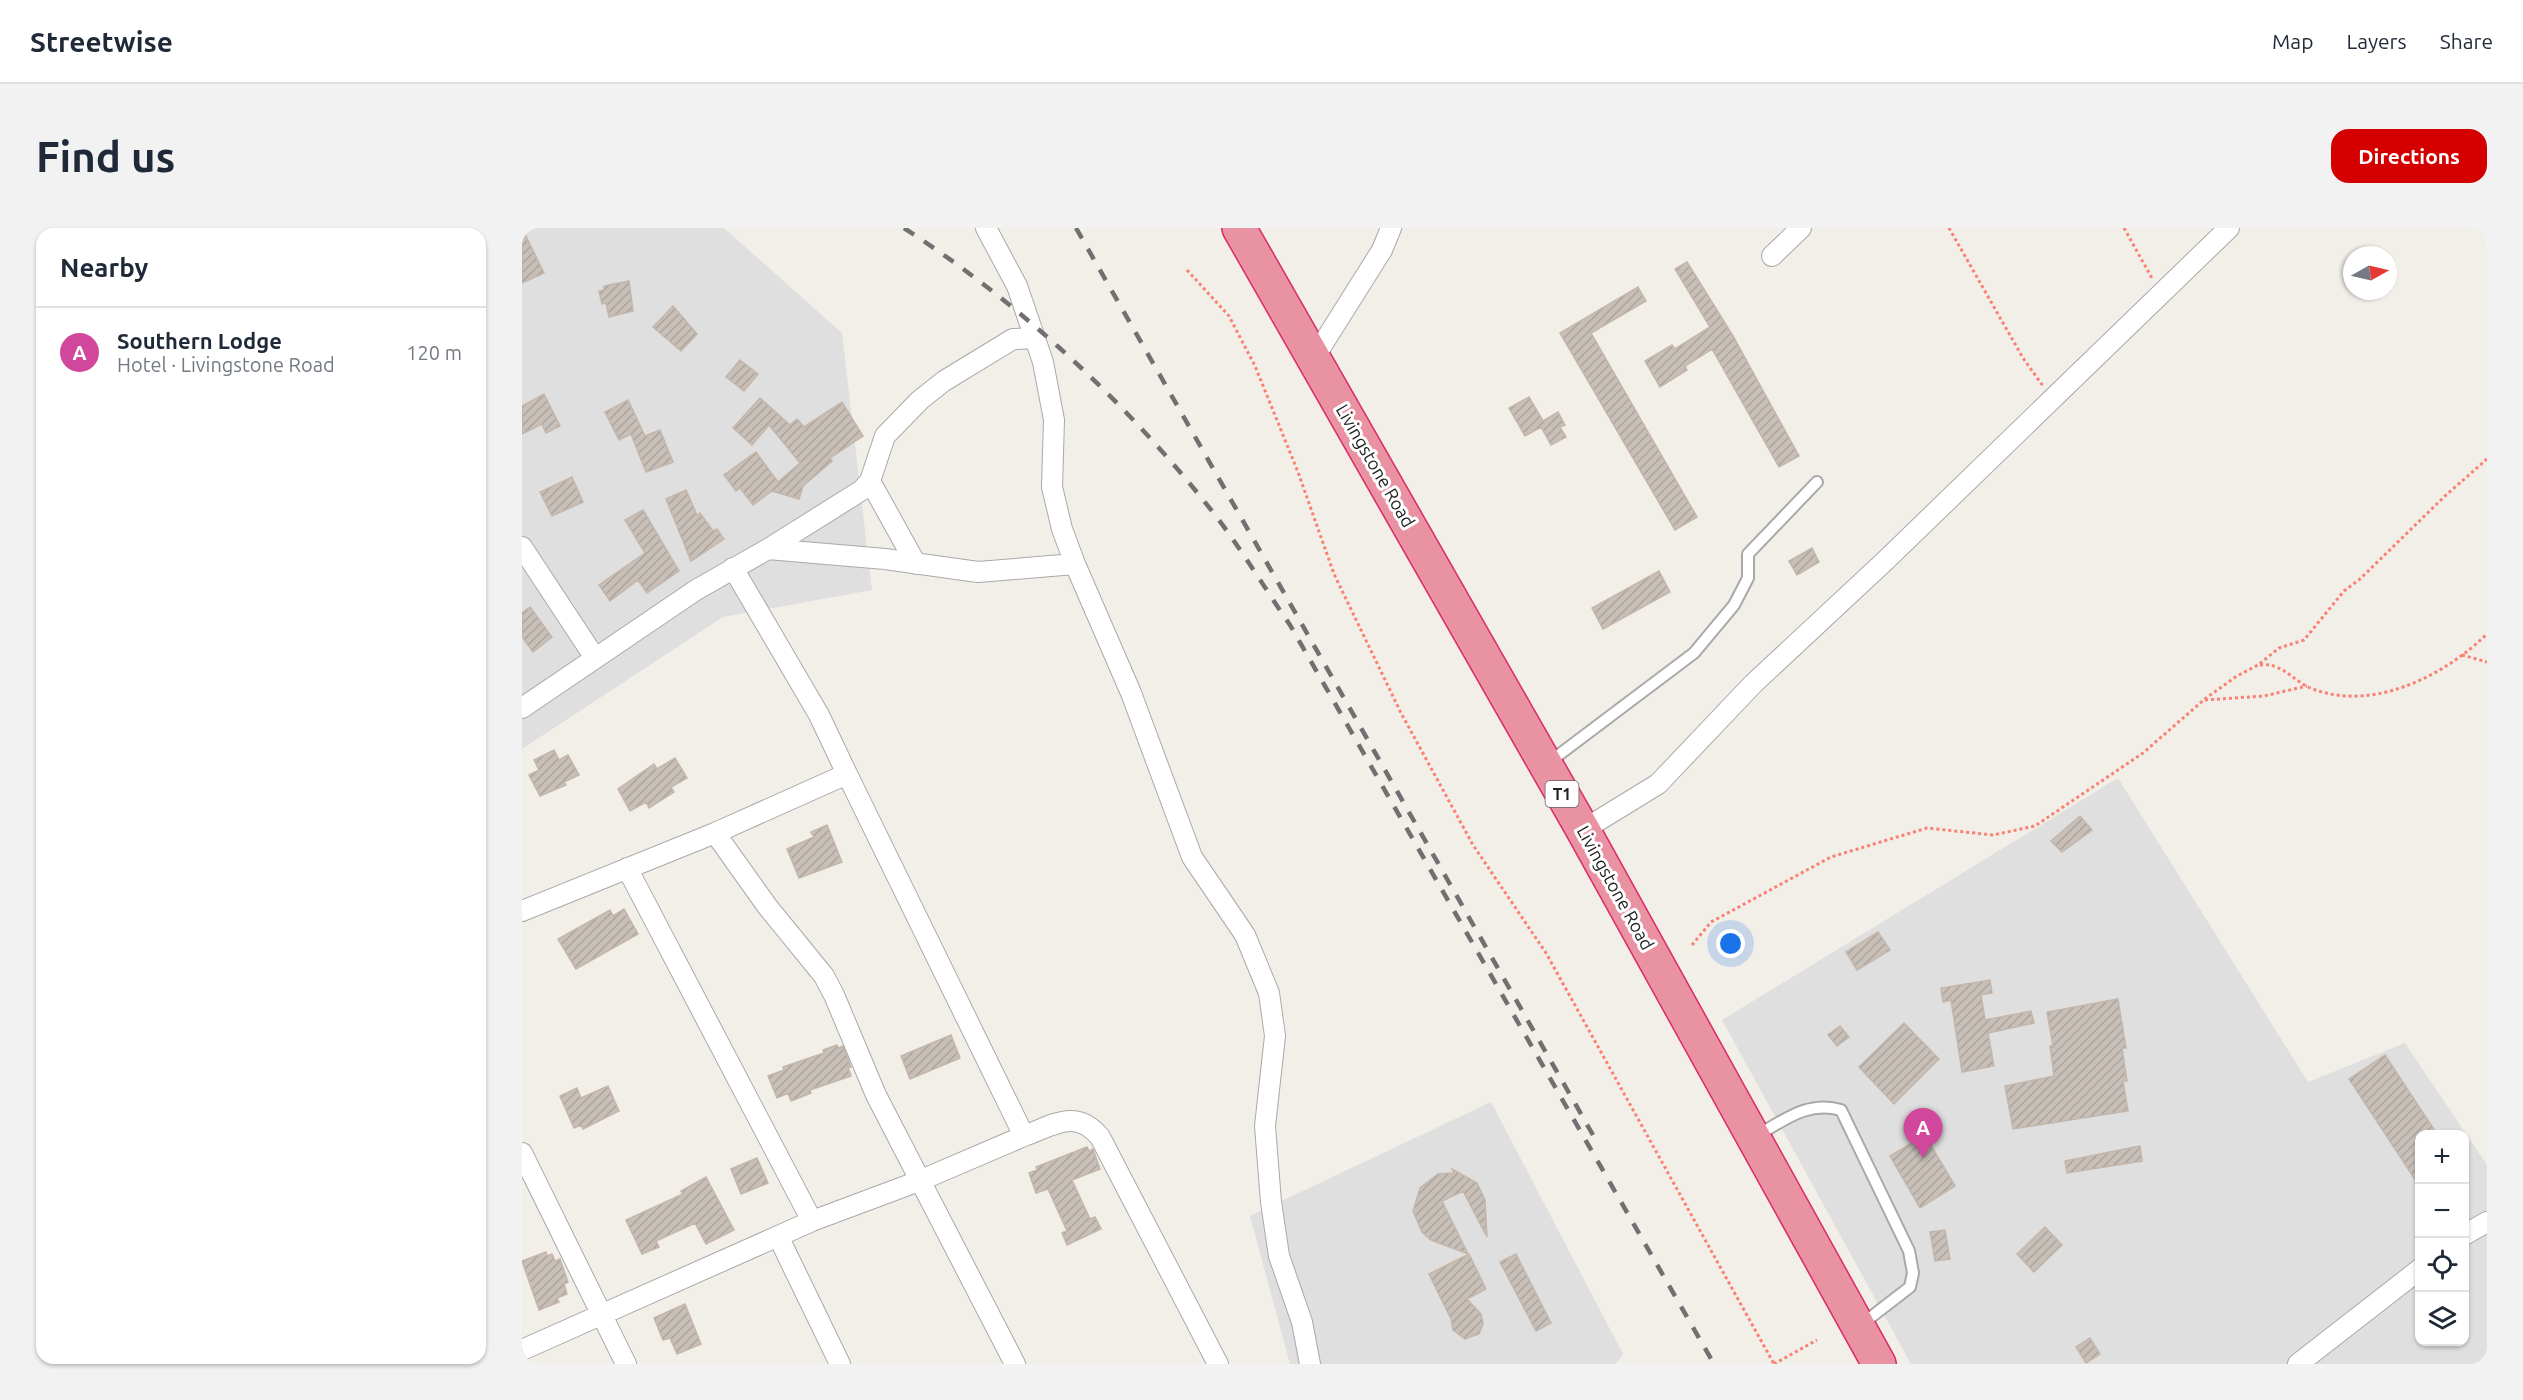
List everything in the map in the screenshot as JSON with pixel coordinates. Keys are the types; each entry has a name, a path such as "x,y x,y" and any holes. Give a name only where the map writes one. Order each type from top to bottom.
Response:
{"highway":[{"name":"Livingstone Road","path":"1239,228 1583,830 1879,1364"}],"street":[{"path":"986,228 1017,286 1036,338 1052,404 1052,487 1062,529 1131,693 1192,857 1240,927 1269,993 1275,1036 1265,1126 1271,1202 1279,1256 1302,1322 1310,1364"},
{"path":"1314,358 1382,250 1391,228"},
{"path":"1772,256 1801,228"},
{"path":"1583,830 1658,784 1753,684 2229,228"},
{"path":"522,708 733,568 855,497 870,481 885,436 920,400 944,381 1013,339 1036,338"},
{"path":"870,481 916,564"},
{"path":"522,547 595,658"},
{"path":"768,549 885,558 978,572 1075,564"},
{"path":"733,568 819,715 1024,1136"},
{"path":"522,910 715,832 847,774"},
{"path":"715,832 767,906 824,976 876,1095 1015,1364"},
{"path":"627,868 812,1221"},
{"path":"522,1350 812,1221 919,1181 1024,1136 1071,1120 1085,1122 1096,1132 1218,1364"},
{"path":"522,1153 626,1364"},
{"path":"2469,1231 2487,1222"},
{"path":"778,1236 840,1364"},
{"path":"2298,1364 2415,1273"}],"lane":[{"path":"1545,765 1694,653 1734,605 1748,578 1748,554 1817,482"},
{"path":"1753,1138 1801,1110 1829,1106 1840,1110 1909,1251 1913,1273 1910,1287 1858,1326"}],"path":[{"path":"1948,228 2023,358 2040,383 2055,397"},
{"path":"2124,228 2161,294"},
{"path":"1187,270 1228,316 1255,366 1298,472 1334,574 1401,713 1473,845 1546,953 1774,1364 1817,1340"},
{"path":"1692,945 1711,922 1831,857 1927,828 1993,835 2035,826 2143,753 2204,700 2237,676 2258,665 2279,648 2304,640 2344,591 2487,459"},
{"path":"2258,665 2274,666 2307,686 2337,695 2370,695 2427,678 2462,655 2487,634"},
{"path":"2462,655 2487,662"},
{"path":"2204,700 2264,696 2307,686"}],"shaded area":[{"path":"522,228 724,228 842,333 872,590 723,617 522,749"},
{"path":"2118,778 2308,1082 2405,1043 2463,1130 2415,1130 2415,1346 2469,1346 2469,1138 2487,1165 2487,1364 1911,1364 1722,1020"},
{"path":"1491,1102 1623,1354 1616,1364 1290,1364 1250,1216"}],"building":[{"path":"522,228 544,273 522,283"},
{"path":"1687,262 1733,336 1799,456 1779,467 1712,349 1685,366 1687,370 1660,387 1645,361 1672,345 1675,349 1710,327 1675,269"},
{"path":"629,281 633,311 609,317 606,303 602,304 599,291 604,290 604,286"},
{"path":"1638,287 1646,301 1591,333 1697,517 1675,530 1560,333"},
{"path":"673,306 697,334 681,351 653,327"},
{"path":"740,360 758,374 744,391 726,377"},
{"path":"544,394 560,426 546,433 542,424 522,434 522,406"},
{"path":"1529,397 1543,421 1558,412 1565,425 1560,427 1566,437 1551,445 1541,427 1525,436 1509,408"},
{"path":"760,398 790,425 797,419 804,427 842,402 863,436 830,458 832,461 803,486 799,499 772,491 753,505 740,488 736,491 724,475 756,452 778,482 800,463 769,425 752,445 733,428"},
{"path":"628,400 645,436 660,430 673,462 646,472 631,434 619,440 605,412"},
{"path":"572,477 583,502 552,516 540,492"},
{"path":"686,490 697,515 700,513 713,531 717,529 724,539 691,561 666,499"},
{"path":"643,510 679,571 647,593 638,580 610,601 599,585 645,553 625,520"},
{"path":"1812,548 1819,562 1797,575 1789,561"},
{"path":"1659,571 1670,592 1603,629 1592,608"},
{"path":"530,607 552,637 533,652 522,637 522,613"},
{"path":"554,750 559,760 568,755 579,775 564,782 566,785 540,796 529,775 539,770 534,760"},
{"path":"675,758 687,778 671,787 674,792 649,808 646,802 630,811 618,789 654,764 657,769"},
{"path":"2080,816 2092,830 2062,852 2051,841"},
{"path":"827,825 842,862 799,878 787,849 814,837 811,832"},
{"path":"624,909 638,934 576,969 558,939 610,910 613,916"},
{"path":"1878,932 1890,950 1857,970 1846,952"},
{"path":"1990,980 1992,993 1981,995 1985,1020 2031,1011 2034,1023 1988,1033 1994,1066 1962,1072 1951,1000 1943,1002 1941,988"},
{"path":"2118,999 2126,1048 2122,1048 2127,1081 2123,1081 2128,1111 2013,1129 2005,1086 2054,1076 2050,1046 2053,1046 2047,1012"},
{"path":"1904,1023 1939,1059 1894,1104 1859,1067"},
{"path":"1840,1026 1849,1037 1837,1046 1828,1035"},
{"path":"951,1035 960,1058 910,1079 901,1056"},
{"path":"837,1045 838,1048 843,1046 851,1067 848,1067 851,1076 810,1090 811,1093 791,1101 788,1093 777,1098 768,1076 784,1070 783,1067 824,1053 823,1050"},
{"path":"2385,1055 2434,1130 2415,1130 2415,1179 2349,1079"},
{"path":"608,1086 619,1111 583,1129 581,1125 574,1128 560,1096 577,1088 581,1098"},
{"path":"1925,1135 1955,1186 1920,1208 1890,1156"},
{"path":"2140,1146 2142,1161 2067,1173 2065,1161"},
{"path":"1087,1147 1089,1151 1093,1149 1100,1169 1072,1180 1090,1219 1095,1217 1101,1229 1067,1245 1062,1233 1067,1231 1048,1189 1036,1193 1029,1173 1037,1170 1036,1167"},
{"path":"757,1158 768,1183 741,1194 731,1169"},
{"path":"1452,1169 1477,1183 1485,1200 1487,1237 1463,1191 1442,1201 1468,1254 1431,1240 1422,1232 1413,1211 1420,1188 1438,1174 1454,1173"},
{"path":"706,1177 734,1230 706,1244 695,1223 656,1241 659,1247 642,1254 626,1220 683,1194 681,1191"},
{"path":"2045,1227 2062,1245 2034,1272 2017,1254"},
{"path":"1945,1230 1950,1259 1935,1261 1930,1232"},
{"path":"546,1252 547,1256 552,1254 555,1261 560,1259 568,1282 564,1284 567,1294 557,1298 559,1302 539,1310 522,1261"},
{"path":"1469,1254 1486,1289 1467,1299 1481,1314 1483,1324 1479,1334 1465,1339 1453,1330 1451,1319 1429,1274"},
{"path":"1516,1254 1551,1323 1536,1331 1500,1262"},
{"path":"685,1304 701,1344 677,1354 670,1338 663,1340 654,1318"},
{"path":"2090,1338 2100,1354 2086,1363 2076,1347"}],"railway":[{"path":"904,228 989,289 1070,357 1144,431 1212,511 1232,539 1290,625 1714,1364"},
{"path":"1076,228 1593,1135"}],"place":[{"name":"Southern Lodge","path":"1923,1158"}]}
